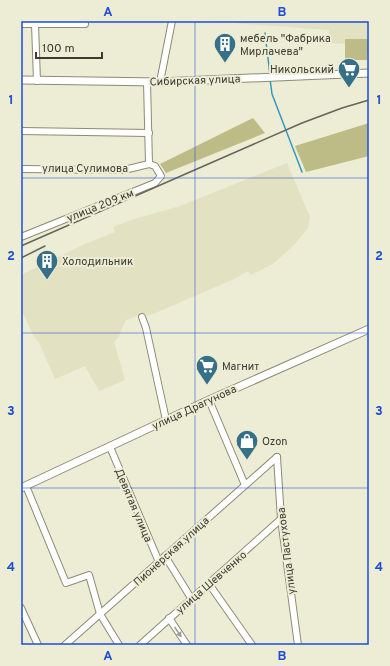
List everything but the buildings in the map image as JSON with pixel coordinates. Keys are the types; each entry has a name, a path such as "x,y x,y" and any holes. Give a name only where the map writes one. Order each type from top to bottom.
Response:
{"main road":[{"name":"Сибирская улица","path":"21,80 160,82 369,73"},
{"name":"улица Драгунова","path":"23,487 209,400 369,329"}],"street":[{"path":"160,82 172,21"},
{"path":"21,24 85,22"},
{"path":"33,23 37,81"},
{"path":"147,82 149,133 148,164"},
{"path":"21,131 149,133"},
{"name":"улица Сулимова","path":"21,168 124,170 148,164"},
{"name":"улица 209 км","path":"21,238 155,183 161,176 155,166 148,164"},
{"path":"142,317 146,328 166,420"},
{"path":"209,400 245,485"},
{"name":"Девятая улица","path":"110,447 159,562"},
{"name":"Пионерская улица","path":"65,645 277,457"},
{"name":"улица Пастухова","path":"277,457 281,519 298,645"},
{"path":"23,487 66,583 89,574 100,614 119,645"},
{"name":"улица Шевченко","path":"140,645 281,519"},
{"path":"165,556 191,598"},
{"path":"209,584 252,645"},
{"path":"21,608 38,645"},
{"path":"169,618 187,645"}],"shaded area":[{"path":"233,21 369,21 369,45 328,43 329,30 233,23"},
{"path":"345,39 369,39 367,60 345,60"},
{"path":"253,118 265,133 166,173 160,164"},
{"path":"369,123 369,156 306,172 295,146"},
{"path":"287,163 310,217 308,228 294,245 273,264 251,275 248,271 234,279 153,314 147,316 145,313 126,320 118,338 114,342 125,380 99,391 85,366 55,379 39,343 32,333 21,309 21,275 85,244 115,232 113,227 131,220 180,206"}],"waterway":[{"path":"265,33 270,75"},
{"path":"270,79 272,94 302,172"}],"railway":[{"path":"21,246 302,123 369,100"},
{"path":"21,258 45,246"}],"place":[{"name":"мебель \"Фабрика Мирлачева\"","path":"225,64"},
{"name":"Никольский","path":"349,88"},
{"name":"Холодильник","path":"47,280"},
{"name":"Магнит","path":"207,386"},
{"name":"Ozon","path":"247,460"}]}
